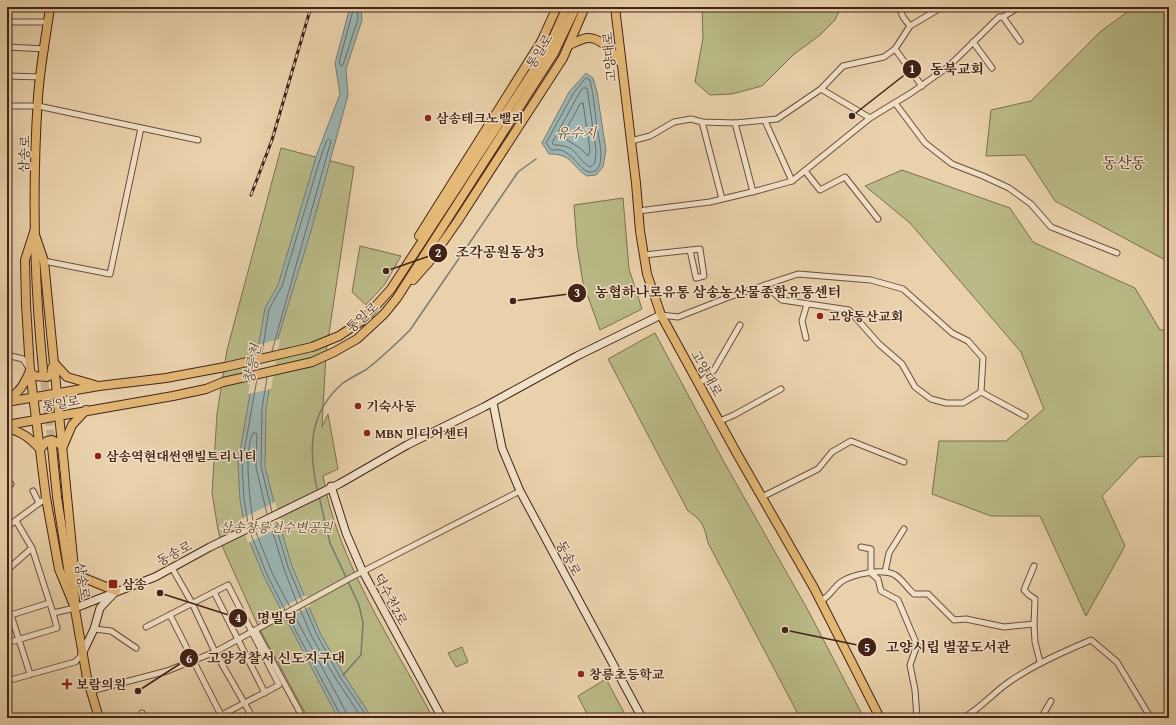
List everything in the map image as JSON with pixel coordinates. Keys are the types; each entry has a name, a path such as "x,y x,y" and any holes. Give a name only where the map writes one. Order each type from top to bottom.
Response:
{"main road":[{"name":"삼송로","path":"43,370 38,313 34,232 38,106 50,7"},
{"path":"391,289 436,208 541,42 557,7"},
{"name":"통일로","path":"7,402 99,386 166,378 225,367 312,347 339,336 363,320 391,289 551,50 567,7"},
{"name":"통일로","path":"7,425 206,389 222,382 312,362 357,339 384,314 397,298 551,50 576,7"},
{"path":"397,298 429,262 457,222 569,46 585,7"},
{"name":"고양대로","path":"615,7 618,26 620,62 644,255 647,274 661,315 821,601 880,718"},
{"path":"618,26 620,7"},
{"path":"569,46 587,38 592,39 610,49 620,62"},
{"path":"34,232 44,261 74,568 75,608"},
{"path":"34,232 25,260 30,371 40,449 42,500 59,569 75,608"},
{"path":"331,486 446,425 493,403 578,356 661,315"},
{"path":"30,371 34,376 47,378 51,375 53,361"},
{"path":"53,361 67,377 78,382 99,386"},
{"path":"7,399 22,388 30,371"},
{"name":"동송로","path":"493,403 502,448 520,491 642,718"},
{"path":"63,446 72,425 86,410"},
{"path":"7,428 20,432 29,437 40,449"},
{"path":"40,449 47,441 52,440 63,446"},
{"name":"삼송로","path":"52,447 57,497 82,654 90,691 99,718"},
{"name":"동송로","path":"75,608 116,591 135,586 331,486"},
{"name":"덕수천2로","path":"331,486 346,533 363,572 442,718"},
{"path":"74,568 84,578 116,591 100,608 94,629 82,654"}],"street":[{"path":"899,7 902,17 910,26"},
{"path":"631,141 650,136 674,122 691,119 702,122 735,123 777,119 821,90 843,66 884,57 895,49 910,26 942,7"},
{"path":"638,211 722,199 753,192 792,180 870,118 922,86 948,66 999,17 1003,17 1018,7"},
{"path":"1003,17 1020,41"},
{"path":"7,22 48,22"},
{"path":"973,42 992,68"},
{"path":"7,47 44,50"},
{"path":"895,49 922,86"},
{"path":"7,76 41,77"},
{"path":"821,90 870,118"},
{"path":"895,103 925,143 952,164 1009,188 1031,204 1051,227 1117,253"},
{"path":"7,106 38,106 198,140"},
{"path":"765,121 792,180"},
{"path":"702,122 722,199"},
{"path":"735,123 753,192"},
{"path":"44,261 110,274 141,128"},
{"path":"805,171 820,190 845,177 878,219"},
{"path":"644,255 690,250 700,249 704,276 696,278 690,250"},
{"path":"661,315 678,317 729,297 766,286 798,274 872,280 903,289 952,332 968,341 982,358 982,392"},
{"path":"766,286 782,300 850,310 879,344 902,364 915,387 931,399 946,403 963,403 982,392"},
{"path":"806,338 802,321 807,304"},
{"path":"699,384 714,370 740,326"},
{"path":"23,359 29,351"},
{"path":"7,355 23,359 30,371"},
{"path":"720,421 781,389"},
{"path":"982,392 1025,416"},
{"path":"762,497 818,469 832,452 851,441 904,462"},
{"path":"7,527 42,500 33,491"},
{"path":"90,691 167,671 215,652 254,632 262,625 520,491"},
{"path":"7,644 57,628 32,548 16,521"},
{"path":"885,572 889,553 904,529"},
{"path":"860,547 871,549 871,573"},
{"path":"7,570 32,548"},
{"path":"1034,566 1024,590 1029,596 1035,599 1035,642 1040,662"},
{"path":"172,568 192,603 215,652 253,718"},
{"path":"821,601 828,597 840,582 855,576 885,572 896,575 914,594 928,594 954,620 966,619 1004,627 1034,624"},
{"path":"871,573 878,578 881,591 898,600 917,645 910,665 915,690 917,718"},
{"path":"146,627 228,585 303,718"},
{"path":"214,592 265,693"},
{"path":"30,674 10,612 49,603"},
{"path":"53,613 75,608"},
{"path":"170,615 220,717 244,702 279,685 254,632"},
{"path":"94,629 111,631 136,648"},
{"path":"963,718 972,713 1008,682 1040,662 1091,640 1117,662 1141,704 1149,715 1154,718"},
{"path":"7,681 75,662 82,654"},
{"path":"1041,718 1051,701"}],"green space":[{"path":"702,7 841,7 835,20 820,35 793,55 762,86 732,94 710,95 695,82 703,38"},
{"path":"1134,7 1169,7 1169,262 1055,201 1025,155 986,156 991,110 1031,101 1100,32"},
{"name":"삼송창릉천수변공원","path":"281,148 354,167 326,353 322,427 328,414 338,469 323,476 330,508 340,539 353,570 384,630 433,718 308,718 259,628 223,548 218,530 212,493 217,414 227,350"},
{"path":"902,170 1010,208 1033,242 1135,288 1160,330 1169,330 1169,456 1139,457 1102,496 1125,546 1086,616 1040,516 991,516 932,494 939,441 1006,441 1044,409 1021,352 910,223 865,186"},
{"path":"623,198 629,269 642,309 600,330 583,283 577,246 574,205"},
{"path":"360,246 401,256 385,284 366,305 352,292"},
{"path":"655,333 724,462 809,612 864,718 800,718 708,543 702,524 688,511 608,359"},
{"path":"462,647 468,662 456,667 448,653"},
{"path":"606,679 627,718 589,718 578,696"}],"water":[{"path":"350,7 361,7 362,20 346,69 348,95 311,231 277,341 266,409 265,466 279,523 292,566 320,633 344,675 372,718 338,718 265,579 246,533 240,500 238,463 265,308 278,285 317,154 340,94 335,63"},
{"name":"유수지","path":"586,73 593,78 597,92 606,150 603,167 596,175 587,176 567,158 557,154 549,154 542,143 569,92"}],"pier":[{"path":"280,339 271,389 248,394 257,345"},
{"path":"275,502 282,526 248,543 241,519"},
{"path":"306,595 311,606 284,620 278,610"}],"waterway":[{"path":"318,493 312,448 317,420 323,407 331,395 343,383 367,369 410,330 518,172 536,159"},
{"path":"319,496 330,543 359,605 363,623 361,655 343,675"}],"tunnel":[{"path":"43,370 52,446"}],"railway":[{"path":"251,195 272,140 311,7"}],"place":[{"name":"동북교회","path":"852,116"},
{"name":"삼송테크노밸리","path":"428,118"},
{"name":"조각공원동상3","path":"386,271"},
{"name":"농협하나로유통 삼송농산물종합유통센터","path":"513,301"},
{"name":"고양동산교회","path":"820,316"},
{"name":"기숙사동","path":"358,406"},
{"name":"MBN 미디어센터","path":"367,433"},
{"name":"삼송역현대썬앤빌트리니티","path":"98,456"},
{"name":"삼송","path":"113,584"},
{"name":"명빌딩","path":"160,593"},
{"name":"고양시립 별꿈도서관","path":"785,630"},
{"name":"창릉초등학교","path":"581,674"},
{"name":"보람의원","path":"67,684"},
{"name":"고양경찰서 신도지구대","path":"138,691"}],"district":[{"name":"동산동","path":"1124,163"}],"water label":[{"name":"창릉천","path":"252,364"}]}
